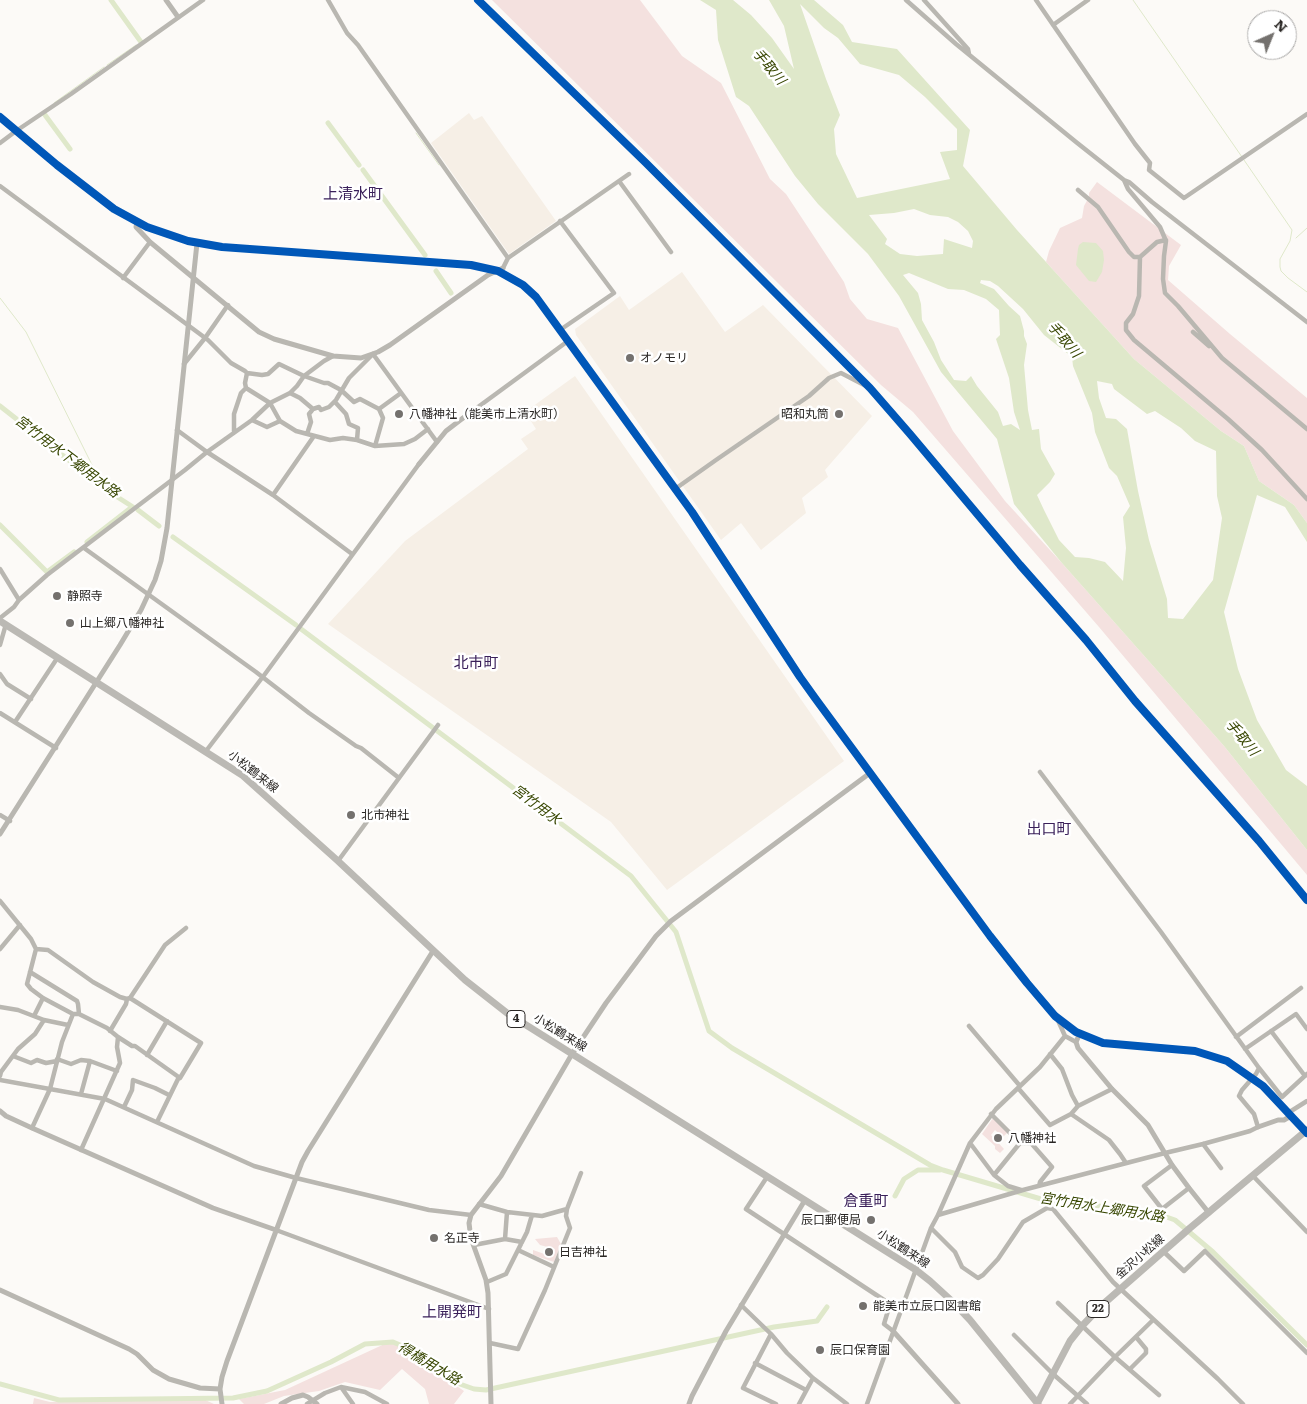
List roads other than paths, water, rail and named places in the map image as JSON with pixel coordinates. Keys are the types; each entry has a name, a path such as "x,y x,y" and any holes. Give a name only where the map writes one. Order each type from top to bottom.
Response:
{"main road":[{"name":"小松鶴来線","path":"2,621 242,774 489,1000 930,1280 970,1320 1037,1404"},
{"name":"金沢小松線","path":"1037,1404 1070,1341 1082,1326 1190,1228 1306,1131"}],"street":[{"path":"166,0 178,18"},
{"path":"0,143 203,0"},
{"path":"328,0 347,33 358,45 508,258"},
{"path":"478,0 652,169 870,388 1086,640 1135,701 1258,841 1307,900"},
{"path":"906,0 970,55 1124,180 1307,322"},
{"path":"924,0 968,49 970,55"},
{"path":"1036,0 1150,163 1149,170 1183,198 1307,114"},
{"path":"1053,25 1088,0"},
{"path":"0,117 114,209 155,230 188,241 229,248 471,265 501,270 523,285 536,297 692,512 800,677 990,936 1056,1016 1066,1025 1103,1043 1195,1051 1227,1061 1263,1086 1306,1131"},
{"path":"137,222 136,228 150,242 259,332 269,337 333,356 361,358 374,354 390,345 488,275 501,270 508,258 629,174"},
{"path":"1124,180 1128,189 1160,227 1166,240 1163,279 1165,293 1216,352"},
{"path":"620,181 671,252"},
{"path":"0,186 205,338 230,363 247,373 262,376 268,374 280,364 304,376 328,383 341,390 354,402 360,399 379,409 383,418 375,446"},
{"path":"1078,190 1098,207 1134,257 1140,257 1157,242 1166,240"},
{"path":"560,221 614,293 560,330"},
{"path":"123,278 150,242"},
{"path":"0,834 98,682 141,610 154,580 163,552 197,243"},
{"path":"1140,257 1139,296 1136,308 1126,326 1129,336 1262,450 1307,499"},
{"path":"184,364 228,305"},
{"path":"1193,332 1307,429"},
{"path":"206,751 419,464 446,431 568,341"},
{"path":"307,434 311,422 310,412 319,407 321,410 330,407 350,378 374,354"},
{"path":"374,354 437,442"},
{"path":"0,645 2,621 19,600 47,575 207,452 252,420 270,403 290,392 304,376 324,360 333,356"},
{"path":"246,388 247,373"},
{"path":"675,489 809,396 829,378 841,373 870,388"},
{"path":"246,388 270,403 280,420 296,431 330,440 343,438 375,446 404,444 416,439 428,429"},
{"path":"234,432 234,414 241,393 246,388"},
{"path":"290,392 313,410"},
{"path":"379,409 401,393"},
{"path":"334,402 346,414 349,424 358,428 357,440"},
{"path":"252,420 267,427 280,420"},
{"path":"177,430 273,495 352,554"},
{"path":"273,495 314,436"},
{"path":"84,548 340,735 361,748 399,778"},
{"path":"0,570 19,600"},
{"path":"15,722 58,657"},
{"path":"0,674 7,684 31,699"},
{"path":"0,713 56,748"},
{"path":"338,861 438,725"},
{"path":"1040,772 1282,1097 1306,1075 1271,1031"},
{"path":"491,1404 489,1309 486,1282 469,1223 471,1215 502,1176 572,1054 606,1003 665,926 870,773"},
{"path":"0,815 10,821"},
{"path":"0,901 31,939 36,949 27,984 31,989 43,998 73,1014 79,1014 110,1031 180,1078"},
{"path":"0,949 20,925"},
{"path":"110,1031 165,945 186,928"},
{"path":"36,949 48,950 93,982 120,997 129,999 201,1043 178,1079 157,1122"},
{"path":"222,1404 221,1392 224,1369 308,1151 433,950"},
{"path":"30,972 77,1001 79,1014"},
{"path":"1236,1036 1301,988"},
{"path":"34,1016 43,998"},
{"path":"0,1007 68,1025"},
{"path":"32,1128 50,1089 57,1060 73,1014"},
{"path":"1246,1050 1296,1014 1307,1029"},
{"path":"1056,1016 1064,1036 1076,1042"},
{"path":"44,1020 35,1034 18,1048 1,1072 0,1078 105,1099 254,1166 429,1210 471,1215"},
{"path":"147,1055 167,1021"},
{"path":"969,1026 1050,1125 1070,1114 1078,1106 1112,1089"},
{"path":"1080,1033 1076,1042 1078,1048 1112,1089 1148,1125 1172,1165 1209,1212"},
{"path":"867,1404 931,1228 970,1143 991,1114 1040,1067 1064,1036"},
{"path":"81,1150 120,1063 117,1048 118,1037"},
{"path":"1050,1054 1062,1069 1078,1106"},
{"path":"13,1056 31,1063 37,1060 46,1063 57,1060 71,1064 82,1060 90,1061 117,1071"},
{"path":"81,1094 90,1061"},
{"path":"1258,1126 1254,1114 1239,1096 1259,1068"},
{"path":"124,1107 130,1096 133,1080 170,1095"},
{"path":"938,1215 1020,1191 1250,1131 1258,1126 1284,1120 1307,1101"},
{"path":"0,1111 3,1115 214,1208 489,1309"},
{"path":"991,1114 1020,1143"},
{"path":"1070,1114 1109,1140 1126,1163"},
{"path":"994,1175 1020,1143 1030,1142 1052,1167 1039,1186"},
{"path":"970,1143 994,1175 1008,1186 1020,1191"},
{"path":"1203,1144 1221,1168"},
{"path":"1172,1165 1144,1186 1162,1209 1189,1188"},
{"path":"490,1344 518,1349 570,1228 566,1216 567,1209 581,1173"},
{"path":"1253,1176 1307,1232"},
{"path":"767,1177 746,1209 890,1304 884,1324 893,1331 958,1404"},
{"path":"690,1404 692,1396 726,1331 805,1200"},
{"path":"479,1204 507,1212 542,1216 567,1209"},
{"path":"931,1228 955,1252 962,1267 978,1278 998,1259 1024,1222 1047,1208 1053,1209 1113,1282 1243,1404"},
{"path":"505,1239 507,1212"},
{"path":"486,1282 506,1274 527,1232 532,1215"},
{"path":"474,1245 505,1239 522,1242"},
{"path":"518,1250 554,1267"},
{"path":"1164,1252 1184,1271 1205,1251 1307,1352"},
{"path":"0,1290 129,1349 137,1354 153,1370 169,1379 221,1392"},
{"path":"1058,1303 1114,1357 1159,1394"},
{"path":"741,1305 786,1353 813,1378 847,1404"},
{"path":"1070,1404 1114,1357 1153,1320"},
{"path":"769,1333 743,1388 776,1404"},
{"path":"1014,1335 1053,1374 1087,1404"},
{"path":"1130,1369 1146,1353 1146,1348 1136,1338"},
{"path":"755,1363 806,1390"},
{"path":"799,1404 813,1378"},
{"path":"341,1387 353,1404"},
{"path":"307,1404 315,1402 324,1393 341,1387 365,1392 387,1404"},
{"path":"281,1404 303,1395 315,1402"},
{"path":"837,1404 840,1399"}],"water":[{"name":"手取川","path":"700,0 733,0 751,15 772,38 794,69 784,26 769,0 814,0 843,25 852,42 897,49 970,130 963,166 1017,230 1134,359 1221,431 1244,446 1259,481 1294,505 1307,523 1307,542 1285,507 1257,495 1224,612 1238,669 1257,720 1286,770 1307,786 1307,850 1224,746 1061,562 1014,504 997,439 941,372 899,296 868,254 818,204 795,176 749,106 736,97 718,40 716,10","holes":["800,4 824,28 838,38 860,64 899,75 925,97 957,129 957,150 940,152 950,179 857,198 836,154 834,129 840,115","914,209 930,215 948,217 958,222 968,231 973,241 972,248 944,239 943,254 917,256 900,254 885,244 887,239 869,215","909,273 948,289 964,290 986,299 999,310 1000,335 996,339 1009,378 1014,412 1020,430 1011,424 1003,426 998,412 971,376 966,381 954,380 941,360 922,320 918,293 903,275","981,280 990,281 998,286 1023,309 1044,335 1072,357 1073,366 1092,413 1095,432 1109,468 1117,476 1130,506 1123,517 1126,548 1123,581 1105,562 1075,557 1059,540 1037,495 1055,474 1041,449 1039,429 1032,430 1028,410 1024,365 1027,344 1020,316 994,289 980,283","1097,381 1112,384 1114,389 1147,414 1155,411 1181,428 1195,441 1216,451 1217,496 1222,518 1213,580 1183,619 1168,618 1167,599 1149,540 1127,429 1116,419 1106,418 1099,398"]},
{"path":"1083,242 1096,243 1103,251 1102,272 1096,282 1089,281 1076,265 1079,245"}],"waterway":[{"path":"111,0 141,42"},
{"path":"1133,0 1242,157"},
{"path":"107,65 136,45"},
{"path":"54,103 104,67"},
{"path":"45,115 70,149"},
{"path":"328,123 359,165"},
{"path":"416,133 439,165"},
{"path":"1244,160 1292,230 1290,241 1280,259 1281,271 1307,292"},
{"path":"363,170 425,255"},
{"path":"1296,238 1307,228"},
{"path":"436,271 451,293"},
{"path":"0,298 26,332 97,475 110,484 108,491"},
{"name":"宮竹用水下郷用水路","path":"0,406 108,491 133,507"},
{"path":"87,542 132,507"},
{"name":"宮竹用水下郷用水路","path":"138,510 159,526"},
{"path":"0,525 47,572 74,552"},
{"name":"宮竹用水下郷用水路","path":"173,537 296,625"},
{"name":"宮竹用水上郷用水路","path":"301,629 631,876 676,932 709,1031 732,1048 930,1165 1041,1199 1155,1213 1175,1220 1213,1252 1307,1345"},
{"path":"895,1196 904,1179 918,1170 940,1170"},
{"name":"得橋用水路","path":"0,1384 59,1400 233,1398 267,1391 331,1362 365,1344 393,1342 407,1348 457,1383 474,1389 486,1390 774,1327 817,1321 827,1307"}],"place":[{"name":"オノモリ","path":"630,358"},
{"name":"八幡神社（能美市上清水町）","path":"399,414"},
{"name":"昭和丸筒","path":"839,414"},
{"name":"静照寺","path":"57,596"},
{"name":"山上郷八幡神社","path":"70,623"},
{"name":"北市神社","path":"351,815"},
{"name":"八幡神社","path":"998,1138"},
{"name":"辰口郵便局","path":"871,1220"},
{"name":"名正寺","path":"434,1238"},
{"name":"日吉神社","path":"549,1252"},
{"name":"能美市立辰口図書館","path":"863,1306"},
{"name":"辰口保育園","path":"820,1350"}],"district":[{"name":"上清水町","path":"353,195"},
{"name":"北市町","path":"476,664"},
{"name":"出口町","path":"1049,830"},
{"name":"倉重町","path":"866,1202"},
{"name":"上開発町","path":"452,1313"}],"water label":[{"name":"宮竹用水","path":"536,805"}]}
